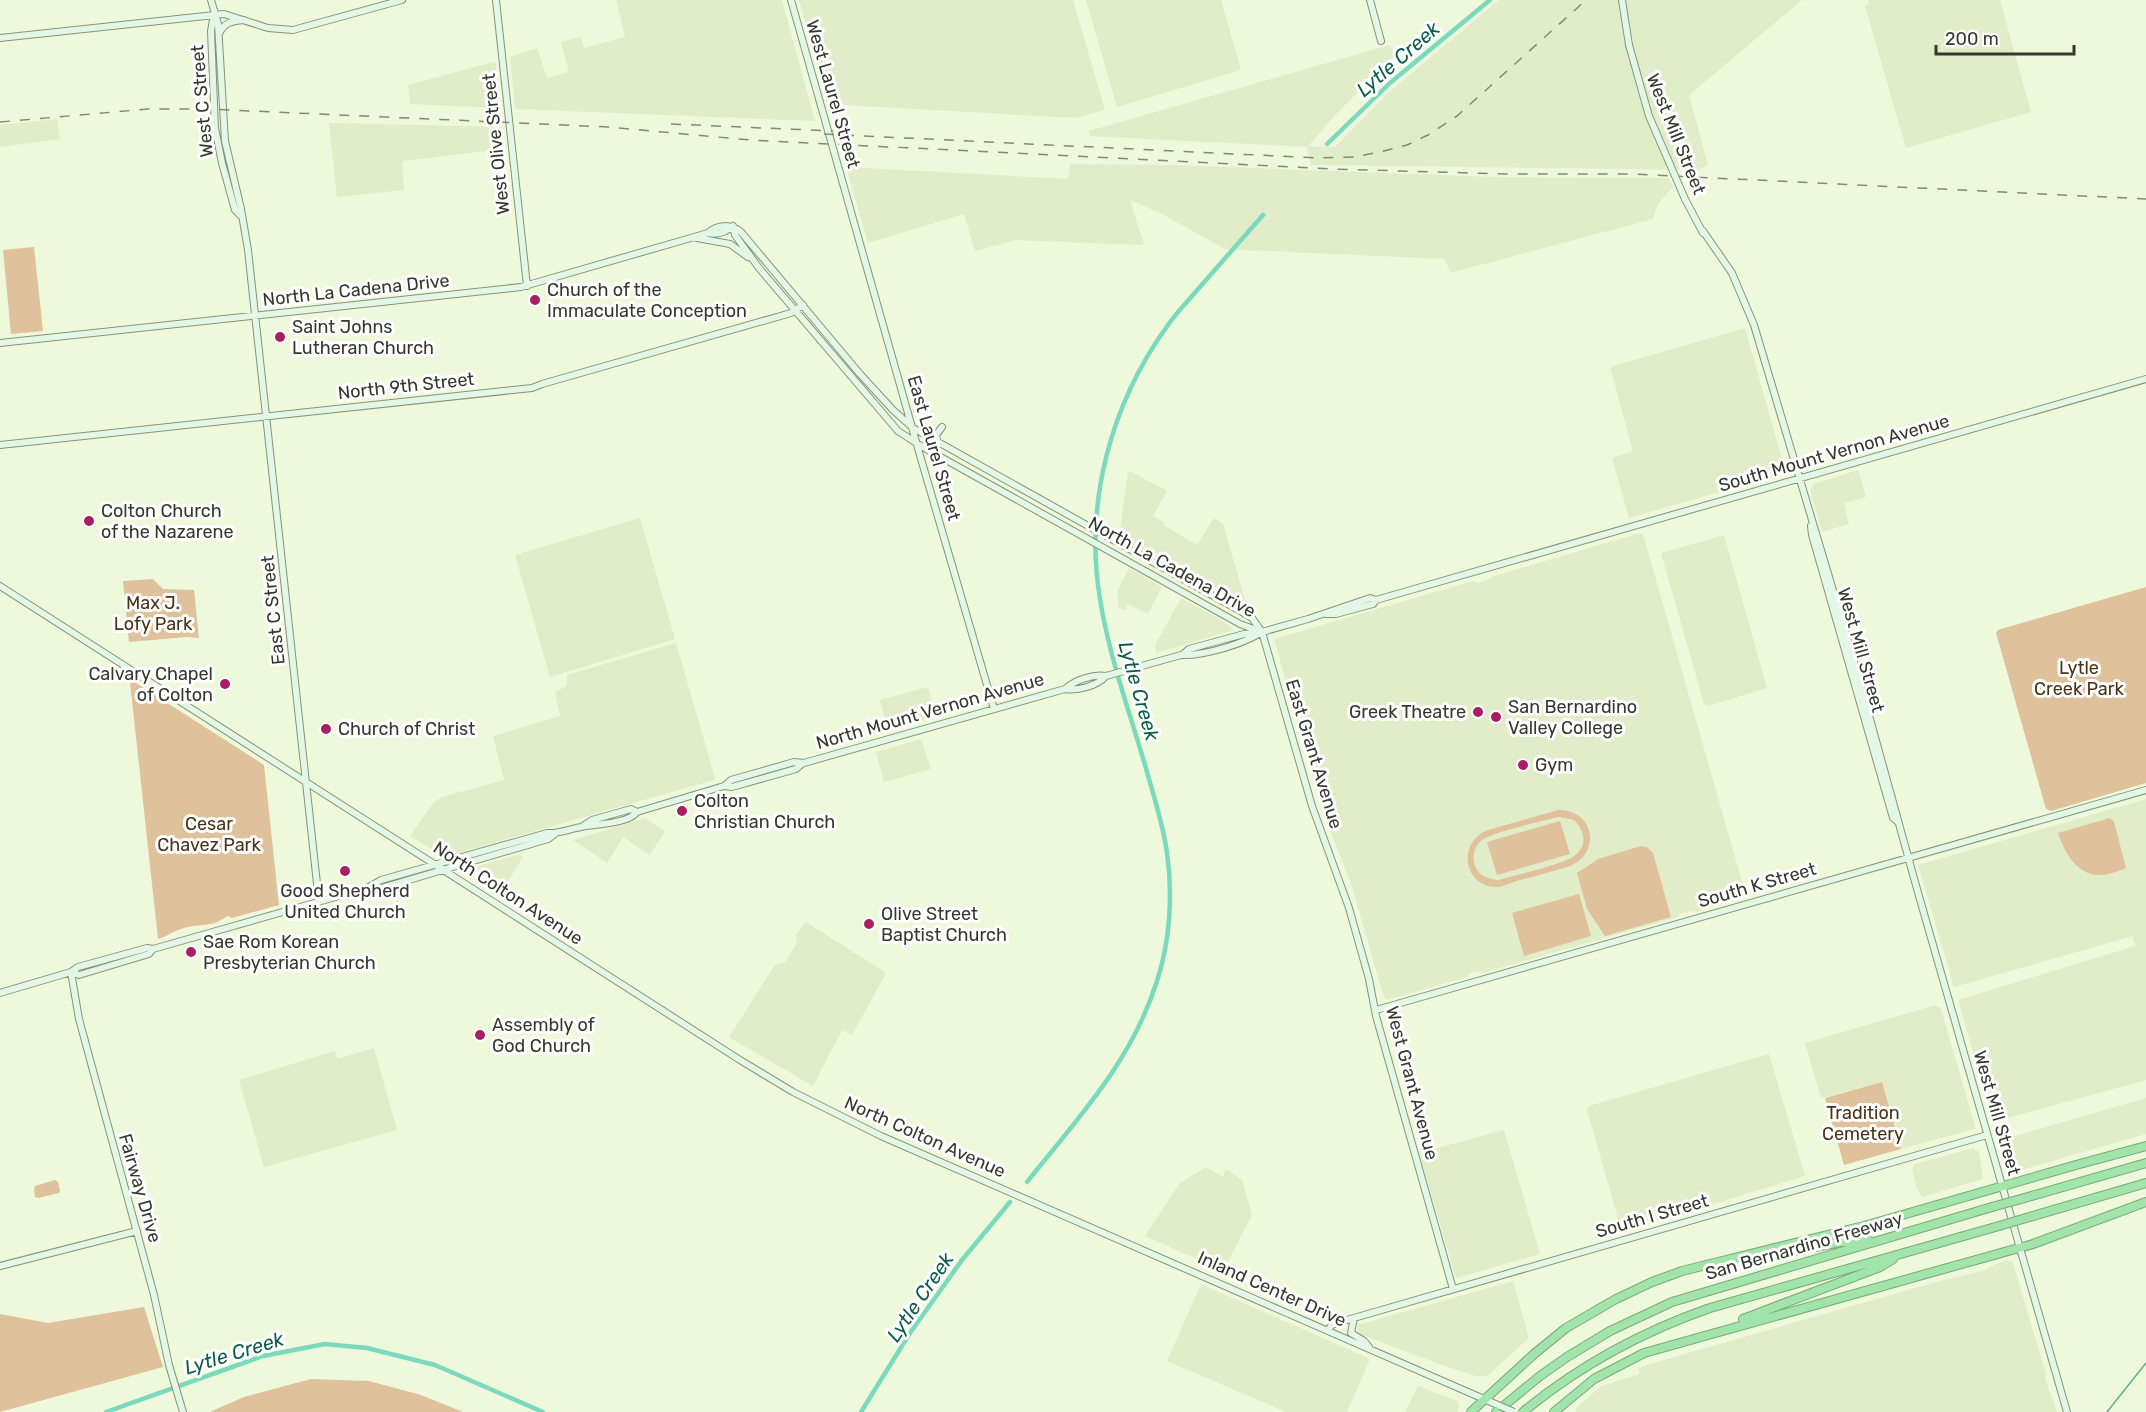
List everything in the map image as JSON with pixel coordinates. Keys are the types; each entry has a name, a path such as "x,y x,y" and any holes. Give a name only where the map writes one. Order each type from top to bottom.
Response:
{"highway":[{"path":"1471,1412 1488,1400 1546,1344 1566,1328 1616,1299 1652,1282 1682,1271 1864,1226 2146,1146"},
{"name":"San Bernardino Freeway","path":"1496,1412 1566,1357 1610,1331 1672,1302 2146,1163"},
{"name":"San Bernardino Freeway","path":"1523,1412 1593,1361 1668,1323 1710,1308 2146,1183"},
{"path":"1655,1349 2020,1247 2089,1225 2146,1202"},
{"path":"1616,1299 1664,1281 1722,1266 1841,1242 1884,1240"},
{"path":"1554,1412 1576,1392 1611,1368 1666,1343 1746,1318 1880,1267 1899,1255"}],"main road":[{"name":"West C Street","path":"211,0 218,24 225,141 248,250 255,316"},
{"path":"0,38 214,14 232,15 268,28 294,30 402,0"},
{"name":"West Olive Street","path":"496,0 527,286"},
{"name":"West Laurel Street","path":"791,0 846,195"},
{"path":"1370,0 1381,41"},
{"name":"West Mill Street","path":"1622,0 1629,45 1649,116 1685,199 1702,231 1728,266 1749,309 1890,808 1893,818 1898,822 2067,1412"},
{"name":"West C Street","path":"214,14 211,31 215,128 235,210 242,217"},
{"path":"218,34 223,26 244,20"},
{"name":"East Laurel Street","path":"846,195 994,709"},
{"name":"North La Cadena Drive","path":"0,343 527,286 708,233 714,234 728,230 733,226"},
{"name":"North La Cadena Drive","path":"733,226 735,235 759,268 896,428 917,444 1248,628 1262,632"},
{"name":"North La Cadena Drive","path":"733,226 746,238 893,410 913,428 1252,618 1262,632"},
{"path":"693,238 718,240 730,244 741,250 759,268"},
{"name":"North 9th Street","path":"0,445 532,388 796,311 803,305"},
{"name":"East C Street","path":"255,316 319,902"},
{"name":"South Mount Vernon Avenue","path":"1530,556 2146,379"},
{"path":"893,410 901,407 905,400"},
{"path":"938,444 936,435 942,427"},
{"path":"924,467 929,458 938,455"},
{"path":"986,482 991,473"},
{"name":"North Mount Vernon Avenue","path":"367,888 375,890 548,839 556,834 583,826 594,827 621,820 634,816 637,812 724,786 732,788 796,769 804,763 1065,689 1071,683 1098,675 1106,676 1181,655 1191,655 1251,639 1262,632 1326,614 1334,609 1370,598 1377,600 1530,556"},
{"name":"North Colton Avenue","path":"0,586 793,1092 881,1136 1017,1195"},
{"path":"1200,601 1206,592"},
{"name":"East Grant Avenue","path":"1262,632 1312,806 1341,884"},
{"name":"South K Street","path":"1376,1010 2146,790"},
{"name":"North Mount Vernon Avenue","path":"0,993 71,972 80,975 149,954 153,950 367,888 374,882 547,833 556,834"},
{"name":"West Grant Avenue","path":"1341,884 1453,1289"},
{"name":"Fairway Drive","path":"71,972 79,1019 137,1231 169,1365 183,1412"},
{"name":"South I Street","path":"1328,1330 1333,1324 1987,1135"},
{"name":"Inland Center Drive","path":"1017,1195 1514,1412"},
{"path":"0,1266 137,1231"},
{"path":"1354,1318 1351,1333 1365,1341 1369,1348"}],"shaded area":[{"path":"616,0 782,0 815,121 515,109 510,57 537,48 547,78 569,72 561,42 581,37 584,48 625,37"},
{"path":"799,0 1073,0 1105,110 1075,118 828,104"},
{"path":"1086,0 1221,0 1241,70 1117,107"},
{"path":"1499,0 1802,0 1689,95 1708,165 1696,170 1311,165 1307,147 1090,136 1089,131 1390,45 1394,57 1340,110 1308,146 1335,147 1389,92"},
{"path":"1868,0 2000,0 2031,112 1906,148 1865,6 1869,4"},
{"path":"496,63 500,108 410,104 408,85"},
{"path":"57,119 60,139 0,147 0,125"},
{"path":"329,123 502,127 504,149 402,161 404,190 337,197"},
{"path":"1070,164 1172,165 1492,177 1669,178 1673,187 1658,204 1653,219 1450,273 1445,259 1225,249 1160,213 1130,200 1144,245 1016,240 975,251 964,214 868,243 846,167 1068,179"},
{"path":"1745,328 1785,470 1782,474 1629,518 1612,458 1633,451 1610,367"},
{"path":"1858,470 1866,497 1844,503 1849,524 1822,532 1810,490 1814,484"},
{"path":"1128,472 1167,491 1153,516 1164,522 1163,525 1197,545 1214,518 1223,524 1246,603 1241,604 1119,538"},
{"path":"640,518 675,639 550,677 515,555"},
{"name":"San Bernardino Valley College","path":"1643,534 1746,896 1482,973 1477,971 1470,973 1467,977 1387,1000 1384,998 1352,887 1323,812 1321,797 1318,795 1274,639 1473,581 1478,583 1494,576"},
{"path":"1724,535 1767,688 1708,706 1704,704 1661,553"},
{"path":"1129,568 1162,587 1148,614 1128,604 1125,610 1119,608 1117,592"},
{"path":"1181,598 1223,621 1234,630 1156,653 1155,645"},
{"path":"676,643 714,780 444,857 410,836 434,802 442,797 504,780 493,736 560,716 555,692 567,686 567,675"},
{"path":"928,687 936,717 888,730 880,700"},
{"path":"921,739 931,769 884,782 876,752"},
{"path":"2146,799 2146,1080 1993,1122 1958,1000 2135,946 2133,936 1954,987 1918,865"},
{"path":"645,818 665,831 650,855 623,837 607,863 573,840"},
{"path":"520,854 523,857 507,883 499,878 497,881 475,867"},
{"path":"806,922 886,973 852,1035 842,1030 813,1086 729,1037 775,965 785,962 797,943 796,934"},
{"path":"1936,1005 1941,1009 1975,1126 1974,1129 1901,1149 1882,1082 1821,1098 1805,1043"},
{"path":"374,1048 397,1130 264,1167 239,1080 335,1051 337,1059"},
{"path":"1769,1054 1805,1176 1622,1232 1587,1110 1589,1106"},
{"path":"2146,1098 2146,1134 2014,1172 2005,1161 1998,1141"},
{"path":"1504,1130 1540,1254 1456,1278 1419,1153"},
{"path":"1973,1148 1979,1152 1983,1179 1922,1197 1917,1189 1912,1170 1915,1164"},
{"path":"1206,1167 1223,1177 1226,1169 1242,1180 1252,1215 1223,1271 1145,1236 1179,1184"},
{"path":"2008,1260 2013,1263 2046,1374 2045,1378 2057,1412 1575,1412 1576,1408 1601,1386 1640,1374 1638,1369 1650,1364 1986,1270"},
{"path":"1513,1281 1529,1338 1487,1376 1476,1376 1442,1365 1357,1333 1358,1325"},
{"path":"1201,1284 1370,1359 1347,1412 1286,1412 1167,1361"},
{"path":"1418,1386 1457,1401 1459,1406 1457,1412 1405,1412"}],"green space":[{"path":"34,247 43,331 11,334 3,250"},
{"name":"Max J. Lofy Park","path":"153,579 163,589 194,590 199,638 129,642 123,581"},
{"name":"Lytle Creek Park","path":"2146,587 2146,783 2051,811 2046,809 1996,633 1998,630"},
{"name":"Cesar Chavez Park","path":"133,681 264,765 279,905 232,918 228,916 218,922 185,928 158,939 130,682"},
{"path":"1558,810 1580,816 1590,833 1590,842 1587,852 1570,866 1498,887 1487,886 1478,881 1472,873 1468,864 1468,854 1478,836 1488,830","holes":["1559,817 1574,820 1583,833 1583,843 1578,852 1568,859 1498,880 1484,876 1475,866 1475,848 1487,837"]},
{"path":"2110,818 2114,822 2126,868 2103,875 2094,875 2074,863 2064,849 2058,833"},
{"path":"1560,821 1570,854 1497,875 1487,842"},
{"path":"1641,846 1647,847 1653,853 1671,917 1605,936 1587,909 1577,873 1598,859"},
{"path":"1579,894 1591,936 1524,956 1512,913"},
{"name":"Tradition Cemetery","path":"1882,1082 1901,1149 1844,1165 1825,1098"},
{"path":"55,1180 58,1182 59,1193 35,1197 35,1186"},
{"path":"144,1307 163,1367 0,1412 0,1314 48,1323"},
{"path":"311,1379 369,1381 421,1395 463,1412 210,1412 244,1397"}],"waterway":[{"name":"Lytle Creek","path":"1327,144 1390,83 1490,0"},
{"name":"Lytle Creek","path":"1027,1182 1102,1088 1133,1037 1157,981 1165,950 1169,918 1170,885 1163,831 1114,662 1100,599 1096,563 1096,527 1099,491 1107,455 1117,421 1148,355 1175,315 1263,215"},
{"name":"Lytle Creek","path":"861,1412 910,1333 962,1260 1010,1202"},
{"name":"Lytle Creek","path":"106,1412 263,1356 325,1344 367,1348 435,1365 543,1412"},
{"name":"Lytle Creek","path":"2107,1412 2146,1363"}],"railway":[{"path":"824,134 1318,158 1354,157 1407,145 1428,135 1457,116 1586,0"},
{"path":"0,122 148,109 207,109 608,127 750,140 1333,169 1505,174 1632,174 2146,199"},
{"path":"671,124 833,131"}],"place":[{"name":"Church of the Immaculate Conception","path":"535,300"},
{"name":"Saint Johns Lutheran Church","path":"280,337"},
{"name":"Colton Church of the Nazarene","path":"89,521"},
{"name":"Calvary Chapel of Colton","path":"225,684"},
{"name":"Greek Theatre","path":"1478,712"},
{"name":"San Bernardino Valley College","path":"1496,717"},
{"name":"Church of Christ","path":"326,729"},
{"name":"Gym","path":"1523,765"},
{"name":"Colton Christian Church","path":"682,811"},
{"name":"Good Shepherd United Church","path":"345,871"},
{"name":"Olive Street Baptist Church","path":"869,924"},
{"name":"Sae Rom Korean Presbyterian Church","path":"191,952"},
{"name":"Assembly of God Church","path":"480,1035"}]}
